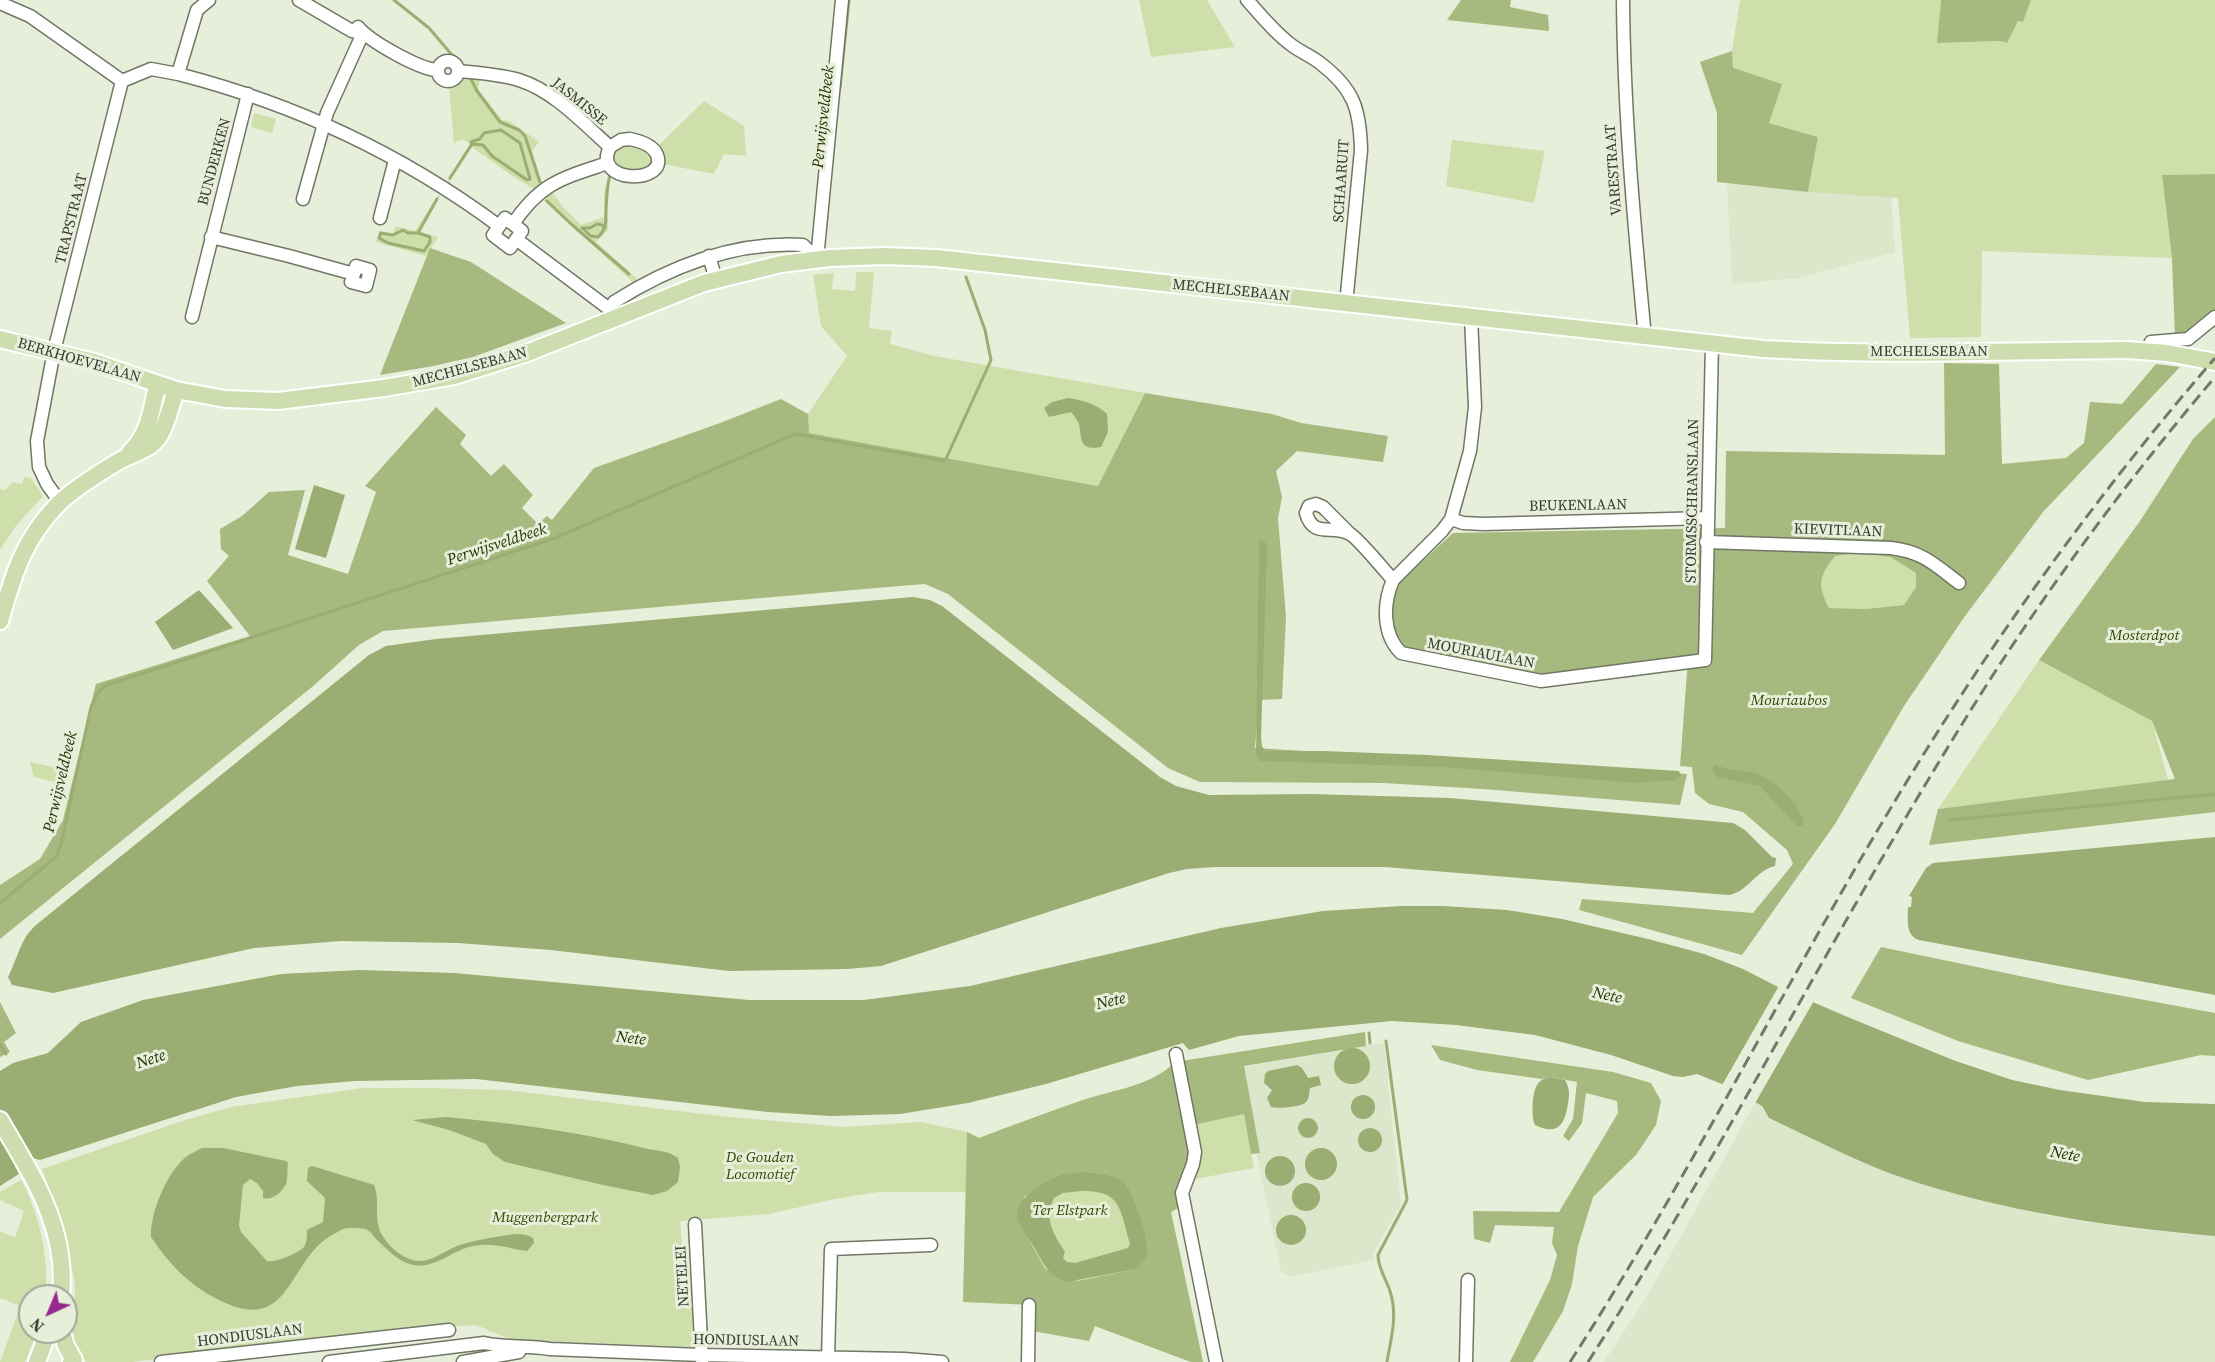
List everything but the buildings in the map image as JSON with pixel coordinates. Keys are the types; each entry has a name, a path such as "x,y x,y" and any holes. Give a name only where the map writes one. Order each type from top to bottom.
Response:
{"main road":[{"name":"MECHELSEBAAN","path":"157,385 225,399 278,401 419,383 527,354 615,309 716,280 781,264 817,259 884,256 936,258 1712,344 1816,352 2147,351 2215,362"},
{"name":"BERKHOEVELAAN","path":"0,339 93,362 157,385"},
{"path":"0,621 6,579 39,526 60,502 136,446 142,438 157,385"},
{"path":"120,460 148,447 158,438 176,390"},
{"path":"0,1120 45,1198 61,1263 61,1284"},
{"path":"37,1362 44,1344"},
{"path":"56,1344 70,1362"},
{"path":"65,1344 70,1362"}],"street":[{"path":"178,75 197,10 208,0"},
{"path":"299,0 352,31 363,33"},
{"path":"315,0 356,23 363,33"},
{"path":"817,259 842,0"},
{"name":"SCHAARUIT","path":"1247,0 1288,43 1319,62 1345,84 1356,106 1361,150 1346,304"},
{"name":"VARESTRAAT","path":"1623,0 1623,61 1629,176 1645,337"},
{"path":"0,3 30,16 122,81 151,69 248,94 323,123 368,144 444,189 499,226"},
{"path":"303,199 323,123 363,33"},
{"name":"JASMISSE","path":"363,33 421,67 437,70 442,62 449,60 455,63 458,71 493,74 531,85 553,98 610,147"},
{"name":"TRAPSTRAAT","path":"60,502 47,484 39,467 37,441 54,351 122,81"},
{"name":"BUNDERKEN","path":"192,317 248,94"},
{"name":"JASMISSE","path":"621,140 636,140 653,149 658,161 656,168 651,173 640,177 620,174 608,164 607,156 610,147 621,140"},
{"path":"380,218 395,160"},
{"path":"513,224 533,197 549,185 608,164"},
{"path":"505,218 513,224 522,231 510,248 493,235 505,218"},
{"path":"211,237 354,274"},
{"path":"516,239 608,308 615,309"},
{"name":"MECHELSEBAAN","path":"615,309 659,275 709,256 747,248 788,244 803,245 817,259"},
{"path":"709,256 716,280"},
{"path":"1350,534 1393,580 1451,519 1470,451 1474,418 1471,317"},
{"name":"MECHELSEBAAN","path":"2147,351 2151,342 2188,339 2215,317"},
{"name":"STORMSSCHRANSLAAN","path":"1704,660 1712,344"},
{"name":"BEUKENLAAN","path":"1451,519 1464,523 1707,518"},
{"path":"1442,531 1464,523"},
{"name":"KIEVITLAAN","path":"1706,542 1910,551 1926,558 1959,583"},
{"name":"MOURIAULAAN","path":"1393,580 1387,594 1386,617 1392,644 1401,653 1541,681 1704,660"},
{"path":"1176,1054 1195,1152 1182,1194 1216,1362"},
{"name":"NETELEI","path":"696,1224 702,1359"},
{"path":"835,1359 831,1249 931,1245"},
{"path":"1466,1362 1468,1280"},
{"path":"1028,1362 1029,1305"},
{"name":"HONDIUSLAAN","path":"161,1362 449,1330"},
{"path":"406,1334 408,1358"},
{"name":"HONDIUSLAAN","path":"329,1362 408,1358 484,1343 506,1347 537,1346 549,1349 702,1359 942,1362"},
{"path":"469,1345 482,1361"},
{"name":"HONDIUSLAAN","path":"463,1362 482,1361 549,1349"}],"shaded area":[{"path":"1727,184 1891,197 1895,252 1799,278 1732,284"},
{"path":"1384,1043 1401,1205 1373,1253 1374,1260 1290,1277 1281,1272 1239,1068"},
{"path":"1755,1103 1762,1106 1764,1113 1858,1159 1905,1179 2045,1215 2141,1230 2215,1236 2215,1362 1604,1362 1648,1295"}],"green space":[{"path":"1139,0 1207,0 1235,47 1151,57"},
{"path":"1461,0 1511,0 1510,7 1548,15 1549,31 1447,20"},
{"path":"1740,0 1941,0 1938,43 2001,41 2007,43 2018,21 2023,22 2031,0 2215,0 2215,174 2162,175 2172,258 1982,251 1981,337 1910,338 1898,198 1808,192 1818,137 1769,123 1733,68 1732,51"},
{"path":"1941,0 2031,0 2023,22 2018,21 2007,43 2001,41 1937,43"},
{"path":"1732,51 1733,68 1782,84 1769,123 1818,137 1808,192 1717,182 1717,113 1700,62"},
{"path":"462,79 480,79 478,89 502,120 509,121 539,142 532,151 542,183 534,189 472,147 449,182 447,181 470,144 463,139 454,143 449,87 457,85"},
{"path":"704,101 744,126 746,156 724,154 714,174 663,164 657,147"},
{"path":"254,113 276,119 272,133 251,127"},
{"path":"1452,140 1545,151 1534,203 1446,186"},
{"path":"633,143 652,153 652,167 634,173 614,165 611,155 617,145"},
{"path":"609,172 611,174 607,195 608,230 596,242 638,280 634,283 543,200 553,193 581,225 604,217 604,193"},
{"path":"2215,174 2215,312 2190,334 2175,337 2172,258 2162,175"},
{"path":"438,195 440,196 423,224 421,232 438,237 426,256 376,242 379,231 393,235 395,226 415,231"},
{"path":"430,248 471,262 566,323 473,357 380,375"},
{"path":"856,272 874,272 869,328 892,331 890,344 934,356 1145,393 1098,486 808,433 808,414 847,356 821,326 813,275 834,273 832,289 855,291"},
{"name":"Mouriaubos","path":"1944,363 1999,364 2002,464 2066,458 2084,443 2090,402 2122,404 2156,364 2180,367 2043,512 1965,616 1904,706 1835,824 1742,955 1579,910 1582,899 1753,913 1793,864 1787,850 1743,812 1709,804 1695,793 1692,767 1680,766 1688,659 1546,677 1403,649 1396,639 1393,621 1393,592 1401,581 1453,533 1725,528 1726,451 1945,455","holes":["1860,553 1890,557 1916,573 1916,587 1904,605 1866,609 1829,608 1821,587 1823,575 1835,556"]},
{"path":"1145,393 1272,414 1301,423 1388,436 1383,462 1297,451 1276,471 1282,497 1278,518 1286,617 1282,699 1259,700 1255,748 1687,774 1680,805 1383,783 1200,782 1168,768 948,594 925,584 383,631 359,645 312,687 0,939 0,885 40,859 63,820 96,684 250,636 207,581 229,556 221,549 220,529 242,516 269,492 305,490 288,555 348,574 376,492 365,486 436,407 466,435 460,444 491,476 504,464 533,495 522,508 538,524 547,516 552,520 594,468 781,399 808,414 809,433 1098,486"},
{"name":"Mosterdpot","path":"2215,417 2215,812 1929,845 1938,809 2175,779 2152,721 2039,660 2140,521 2193,439"},
{"path":"24,477 31,478 43,496 15,527 0,550 0,489 5,490 13,482 22,484"},
{"path":"1860,553 1890,557 1916,573 1916,587 1904,605 1866,609 1829,608 1821,587 1826,569 1835,556"},
{"path":"2039,660 2152,721 2168,780 1938,809"},
{"path":"30,762 66,770 63,784 34,777"},
{"path":"1881,947 2058,984 2215,1013 2215,1056 2201,1055 2088,1080 1958,1041 1851,998"},
{"path":"0,1002 16,1033 4,1042 10,1052 0,1057"},
{"name":"Ter Elstpark","path":"1365,1032 1366,1046 1244,1066 1260,1153 1251,1154 1244,1114 1188,1126 1189,1164 1179,1182 1176,1194 1178,1208 1171,1212 1203,1362 1191,1362 1095,1326 1089,1341 1032,1331 1034,1305 963,1302 967,1132 979,1138 1083,1100 1144,1082 1166,1070 1175,1062","holes":["1083,1172 1115,1177 1128,1187 1144,1227 1147,1246 1147,1253 1137,1269 1078,1281 1045,1269 1019,1222 1020,1206 1025,1196"]},
{"path":"1431,1045 1613,1072 1651,1083 1661,1101 1656,1125 1636,1155 1593,1197 1578,1246 1572,1284 1563,1311 1533,1362 1510,1362 1550,1280 1557,1255 1552,1243 1554,1227 1495,1225 1490,1243 1474,1239 1473,1211 1559,1212 1618,1113 1617,1101 1586,1093 1582,1123 1569,1141 1563,1136 1573,1119 1577,1082 1477,1070 1440,1060"},
{"name":"Muggenbergpark","path":"1175,1062 1244,1114 1254,1168 1179,1182 1176,1194 1178,1208 1171,1212 1203,1362 1191,1362 1095,1326 1089,1341 1034,1305 963,1302 967,1192 878,1192 769,1214 680,1221 684,1272 691,1272 693,1347 512,1340 476,1325 412,1329 133,1362 86,1362 76,1344 78,1344 78,1284 75,1284 60,1220 42,1169 179,1122 231,1107 363,1088 506,1090 720,1116 844,1127 921,1122 967,1132 979,1138 1083,1100 1144,1082 1166,1070"},
{"path":"21,1180 38,1221 44,1250 46,1284 18,1284 18,1305 0,1298 0,1231 15,1238 24,1211 0,1200 0,1192"},
{"path":"18,1305 18,1344 32,1344 25,1362 0,1362 17,1316"}],"water":[{"path":"1068,398 1089,403 1107,414 1108,432 1101,447 1089,447 1083,443 1079,424 1071,412 1049,417 1044,408 1052,402"},
{"path":"314,485 345,495 326,558 295,549"},
{"path":"1261,539 1266,543 1267,548 1261,737 1265,751 1427,755 1679,771 1681,776 1675,780 1634,783 1442,767 1260,761 1256,756 1259,541"},
{"path":"199,590 233,628 173,650 155,622"},
{"path":"913,597 930,600 942,606 1160,777 1176,786 1209,795 1311,794 1450,798 1733,823 1745,830 1772,857 1776,858 1775,866 1762,872 1741,890 1728,895 1385,867 1187,869 881,966 848,969 729,971 551,950 458,943 341,941 254,948 53,993 12,985 8,977 23,943 36,925 369,655 386,646 436,639"},
{"path":"1714,764 1730,770 1755,773 1770,781 1794,803 1803,826 1797,826 1760,786 1717,777 1713,772"},
{"path":"2215,837 2215,995 1919,940 1909,931 1908,907 1911,907 1912,897 1909,896 1926,868 1933,863"},
{"name":"Nete","path":"1401,906 1507,910 1562,919 1648,939 1704,954 1743,969 1850,1018 1953,1060 2012,1080 2060,1090 2145,1102 2215,1104 2215,1236 2098,1223 2020,1209 1944,1191 1888,1173 1769,1118 1762,1106 1722,1084 1697,1074 1683,1077 1673,1076 1611,1055 1535,1035 1456,1025 1392,1021 1239,1036 1189,1050 1183,1043 1046,1084 968,1103 900,1114 831,1116 768,1112 476,1079 355,1081 297,1086 236,1097 40,1160 30,1157 15,1166 19,1174 0,1186 0,1071 13,1063 48,1053 81,1022 143,1000 281,974 360,970 454,973 749,1000 864,1000 970,986 1221,928 1323,911"},
{"path":"1352,1048 1365,1053 1370,1066 1365,1079 1352,1084 1339,1079 1334,1066 1339,1053"},
{"path":"1297,1065 1302,1068 1308,1078 1319,1076 1321,1085 1310,1088 1308,1099 1304,1104 1271,1107 1267,1098 1272,1090 1264,1083 1265,1074 1268,1071"},
{"path":"1550,1077 1565,1080 1569,1094 1563,1121 1557,1128 1547,1129 1535,1125 1533,1111 1537,1085"},
{"path":"1363,1095 1372,1098 1375,1107 1372,1116 1363,1119 1354,1116 1351,1107 1354,1098"},
{"path":"446,1117 547,1129 667,1153 678,1158 680,1167 678,1182 667,1191 653,1195 603,1185 505,1162 493,1154 486,1144 449,1130 412,1120"},
{"path":"1308,1118 1315,1121 1318,1128 1315,1135 1308,1138 1301,1135 1298,1128 1301,1121"},
{"path":"1370,1128 1379,1131 1382,1140 1379,1149 1370,1152 1361,1149 1358,1140 1361,1131"},
{"path":"202,1148 223,1148 288,1163 286,1184 273,1197 263,1198 263,1191 257,1183 250,1179 243,1185 239,1225 241,1232 267,1261 280,1259 303,1248 307,1230 323,1222 325,1198 307,1181 308,1168 312,1166 374,1185 380,1231 393,1249 406,1258 427,1260 463,1244 510,1235 529,1236 533,1238 534,1243 527,1251 477,1245 462,1249 428,1265 420,1266 402,1261 366,1229 346,1228 320,1244 307,1259 287,1290 275,1302 261,1309 242,1309 217,1299 188,1280 151,1237 153,1216 172,1172 188,1156"},
{"path":"1321,1148 1332,1153 1337,1164 1332,1175 1321,1180 1310,1175 1305,1164 1310,1153"},
{"path":"1280,1156 1291,1160 1295,1171 1291,1182 1280,1186 1269,1182 1265,1171 1269,1160"},
{"path":"1081,1172 1110,1175 1124,1182 1128,1187 1140,1216 1147,1246 1146,1258 1137,1269 1066,1282 1047,1268 1023,1231 1018,1220 1018,1212 1025,1197 1040,1185 1057,1177","holes":["1063,1193 1105,1194 1117,1204 1130,1244 1128,1248 1075,1263 1067,1262 1063,1258 1065,1252 1051,1226 1050,1213 1054,1198"]},
{"path":"1306,1183 1316,1187 1320,1197 1316,1207 1306,1211 1296,1207 1292,1197 1296,1187"},
{"path":"1291,1215 1302,1219 1306,1230 1302,1241 1291,1245 1280,1241 1276,1230 1280,1219"}],"pier":[{"path":"1780,984 1815,999 1754,1105 1721,1087"}],"waterway":[{"path":"394,0 429,28 452,55"},
{"name":"Perwijsveldbeek","path":"840,88 849,0"},
{"path":"471,79 500,122 519,130 525,136 540,182"},
{"path":"450,178 472,144 483,145 492,156 527,180 530,179 520,143 501,130 484,133 480,139 471,142 472,144"},
{"path":"606,219 605,227 604,229 602,233 598,237 591,236 582,228 590,228 597,224 601,225 603,226 604,227 605,228 606,221 608,182 610,175"},
{"path":"418,233 408,233 403,230 393,235 381,233 379,238 388,243 424,251 430,242 430,237 418,233 437,199"},
{"path":"547,201 629,274"},
{"name":"Perwijsveldbeek","path":"0,903 56,857 61,844 91,707 104,686 555,538 795,434 945,461 991,360 985,330 966,277"},
{"path":"1950,820 2215,794"},
{"path":"1369,1033 1370,1043"},
{"path":"1386,1041 1407,1200 1378,1255 1390,1291 1393,1309 1393,1327 1387,1362"},
{"name":"Perwijsveldbeek","path":"0,1044 6,1054"}],"railway":[{"path":"1570,1362 1661,1213 1875,834 1953,707 2023,604 2097,503 2215,358"},
{"path":"1588,1362 1640,1279 1883,856 1984,689 2094,529 2215,377"}],"park label":[{"name":"De Gouden Locomotief","path":"760,1166"}]}
